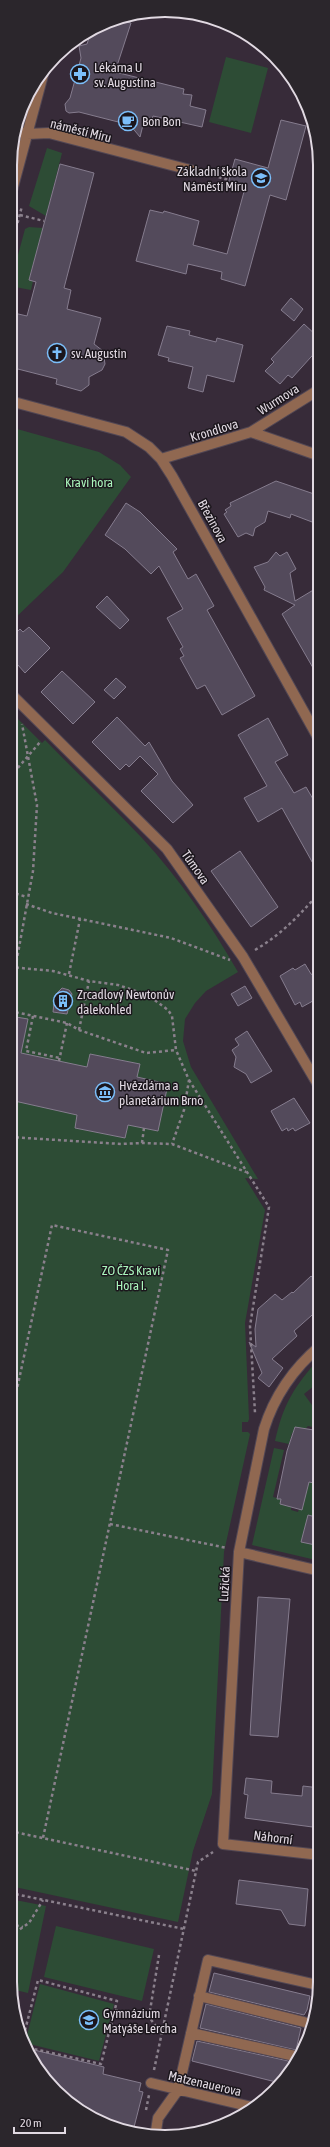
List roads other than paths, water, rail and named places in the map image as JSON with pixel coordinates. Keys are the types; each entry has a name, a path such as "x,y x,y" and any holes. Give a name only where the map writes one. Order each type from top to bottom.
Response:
{"street":[{"path":"17,172 40,86"},
{"name":"náměstí Míru","path":"21,132 27,134 48,133 145,160 194,170"},
{"name":"Wurmova","path":"251,432 313,393"},
{"name":"Březinova","path":"17,404 126,432 144,443 161,460 193,513 313,728"},
{"name":"Krondlova","path":"161,460 251,432 313,454"},
{"name":"Tůmova","path":"17,700 167,849 243,957 313,1076"},
{"name":"Lužická","path":"223,1844 239,1552 264,1429 270,1409 281,1390 313,1352"},
{"path":"239,1552 313,1569"},
{"name":"Náhorní","path":"223,1844 313,1854"},
{"path":"156,2130 158,2118 178,2090 208,1960 313,1984"},
{"path":"199,1996 304,2022"},
{"path":"191,2033 293,2056"},
{"name":"Matzenauerova","path":"151,2083 246,2106"}],"place":[{"name":"Lékárna U sv. Augustina","path":"80,74"},
{"name":"Bon Bon","path":"128,121"},
{"name":"Základní škola Náměstí Míru","path":"261,178"},
{"name":"sv. Augustin","path":"57,353"},
{"name":"Zrcadlový Newtonův dalekohled","path":"63,1001"},
{"name":"Hvězdárna a planetárium Brno","path":"105,1092"},
{"name":"Gymnázium Matyáše Lercha","path":"89,2020"}],"park label":[{"name":"Kraví hora","path":"89,482"},
{"name":"ZO ČZS Kraví Hora I.","path":"131,1278"}]}
